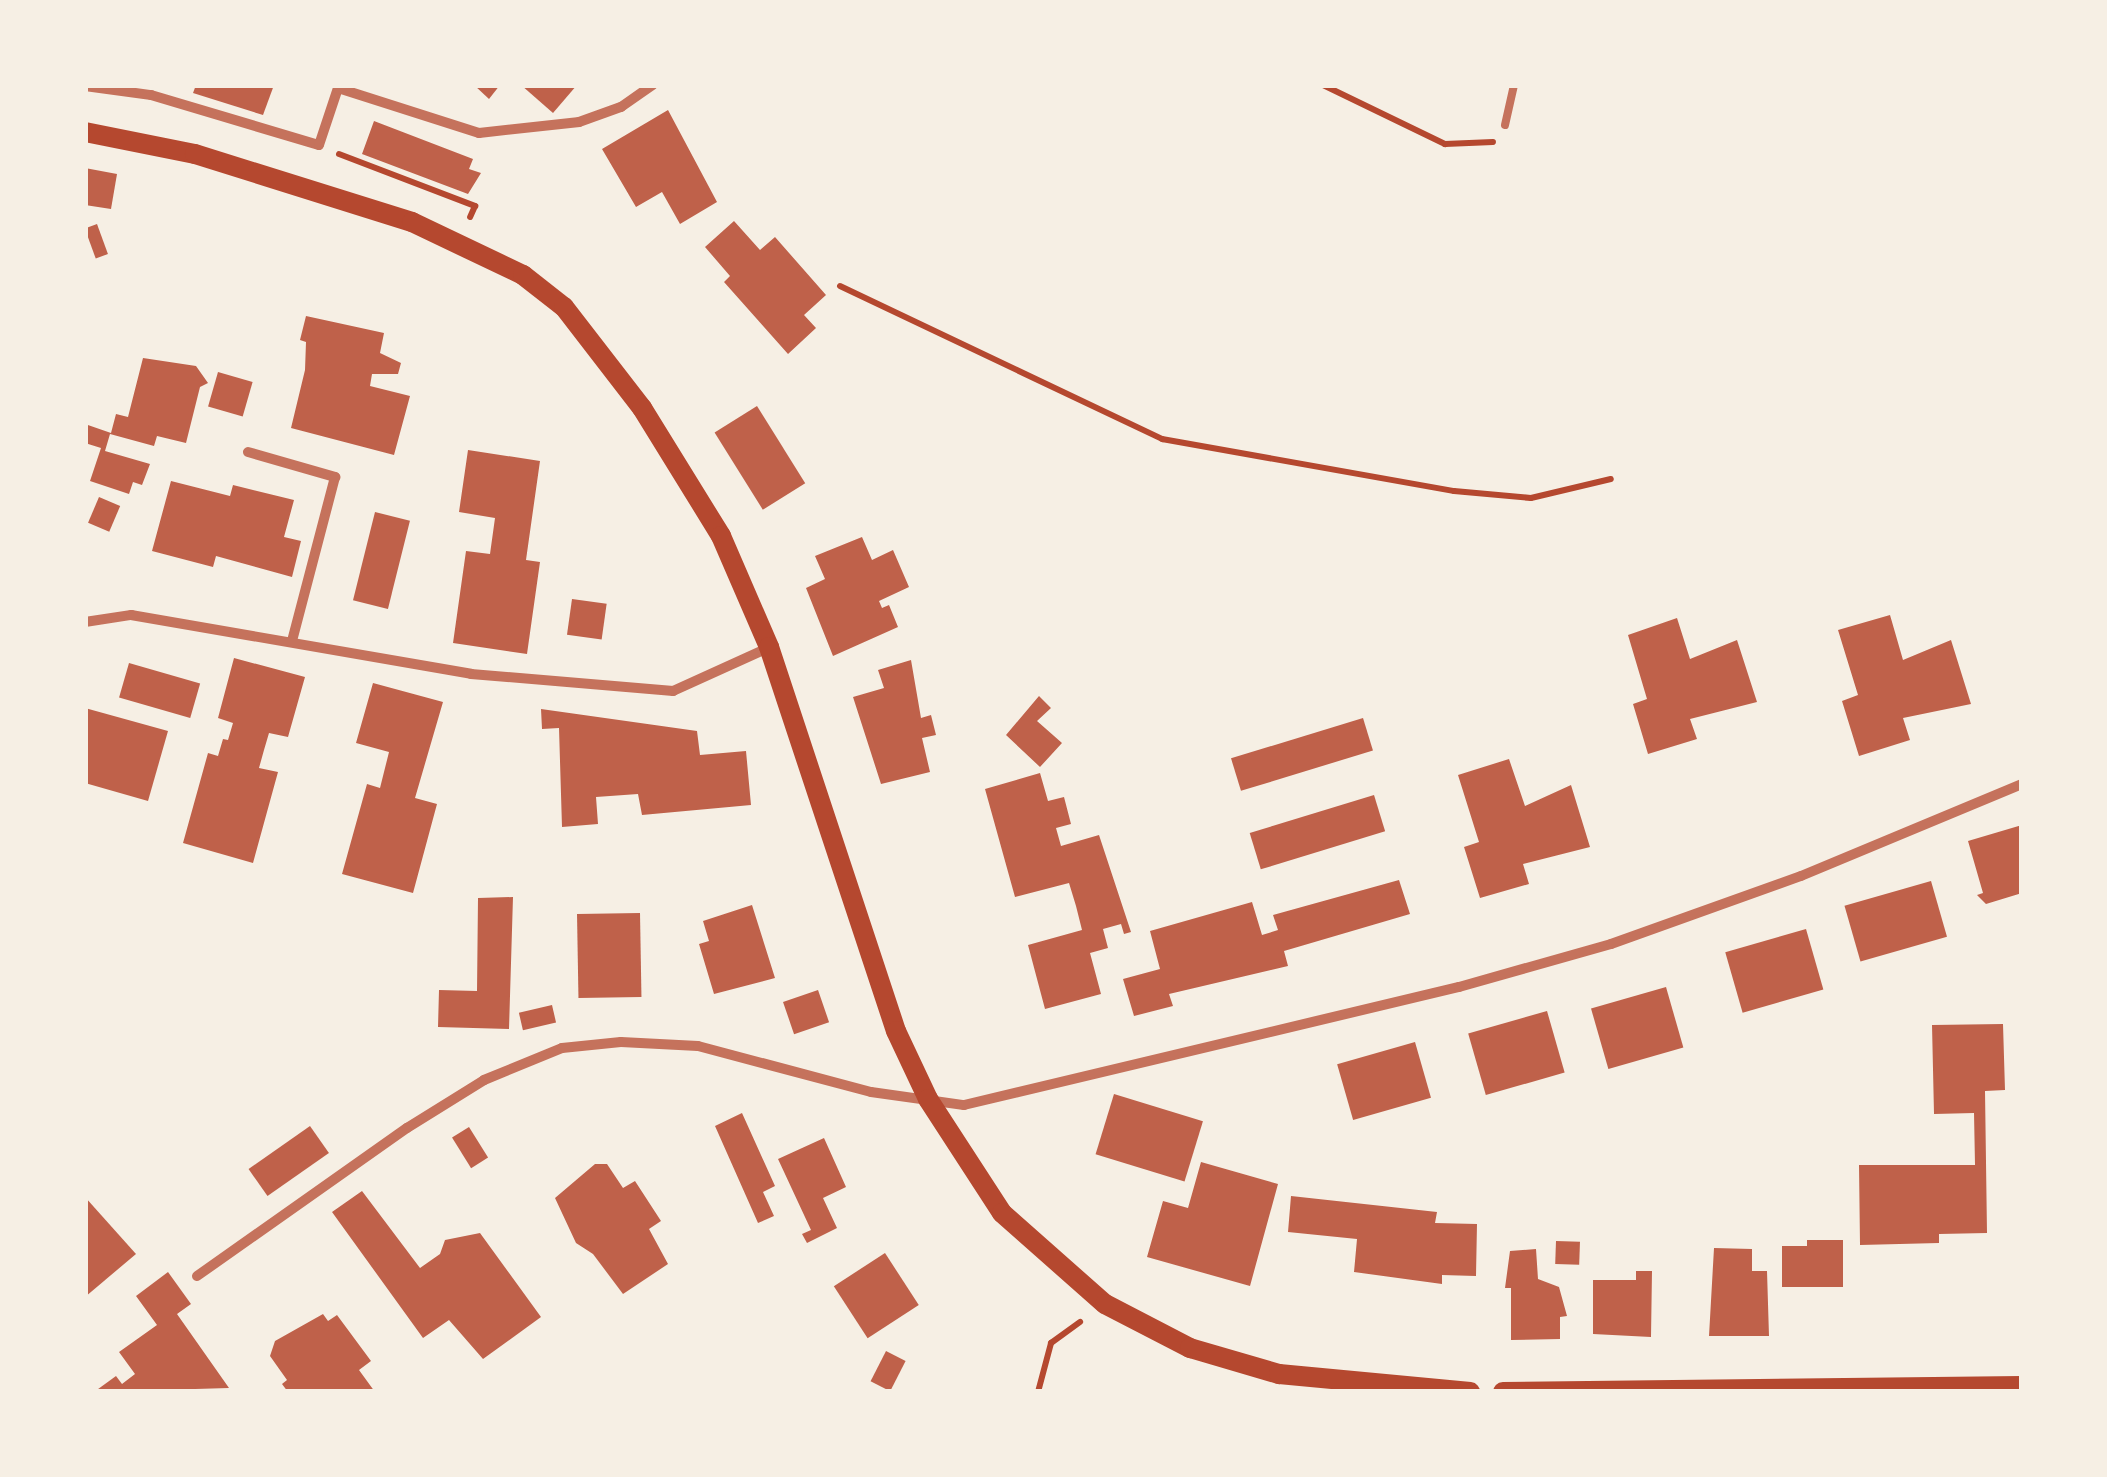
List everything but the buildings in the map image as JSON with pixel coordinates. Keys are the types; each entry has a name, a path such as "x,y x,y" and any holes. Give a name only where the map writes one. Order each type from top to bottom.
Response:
{"main road":[{"path":"85,132 195,154 337,196 460,241 523,276 588,332 642,408 721,536 769,647 896,1031 928,1100 1002,1213 1066,1275 1148,1330 1279,1374 1470,1392"},
{"path":"1503,1392 2022,1386"}],"street":[{"path":"85,86 151,95 320,145 338,88 479,133 578,122 621,107 652,85"},
{"path":"248,452 335,477 292,641"},
{"path":"85,622 132,616 472,674 673,691 769,647"},
{"path":"197,1276 407,1128 484,1080 562,1048 621,1042 698,1046 825,1081 964,1104 1554,960 1802,876 2022,784"}],"lane":[{"path":"1505,125 1514,85"}],"path":[{"path":"1324,85 1445,144 1491,145 1505,125"},
{"path":"360,163 475,206"},
{"path":"840,286 1162,439 1512,496 1610,479"},
{"path":"1038,1392 1050,1343"}]}
